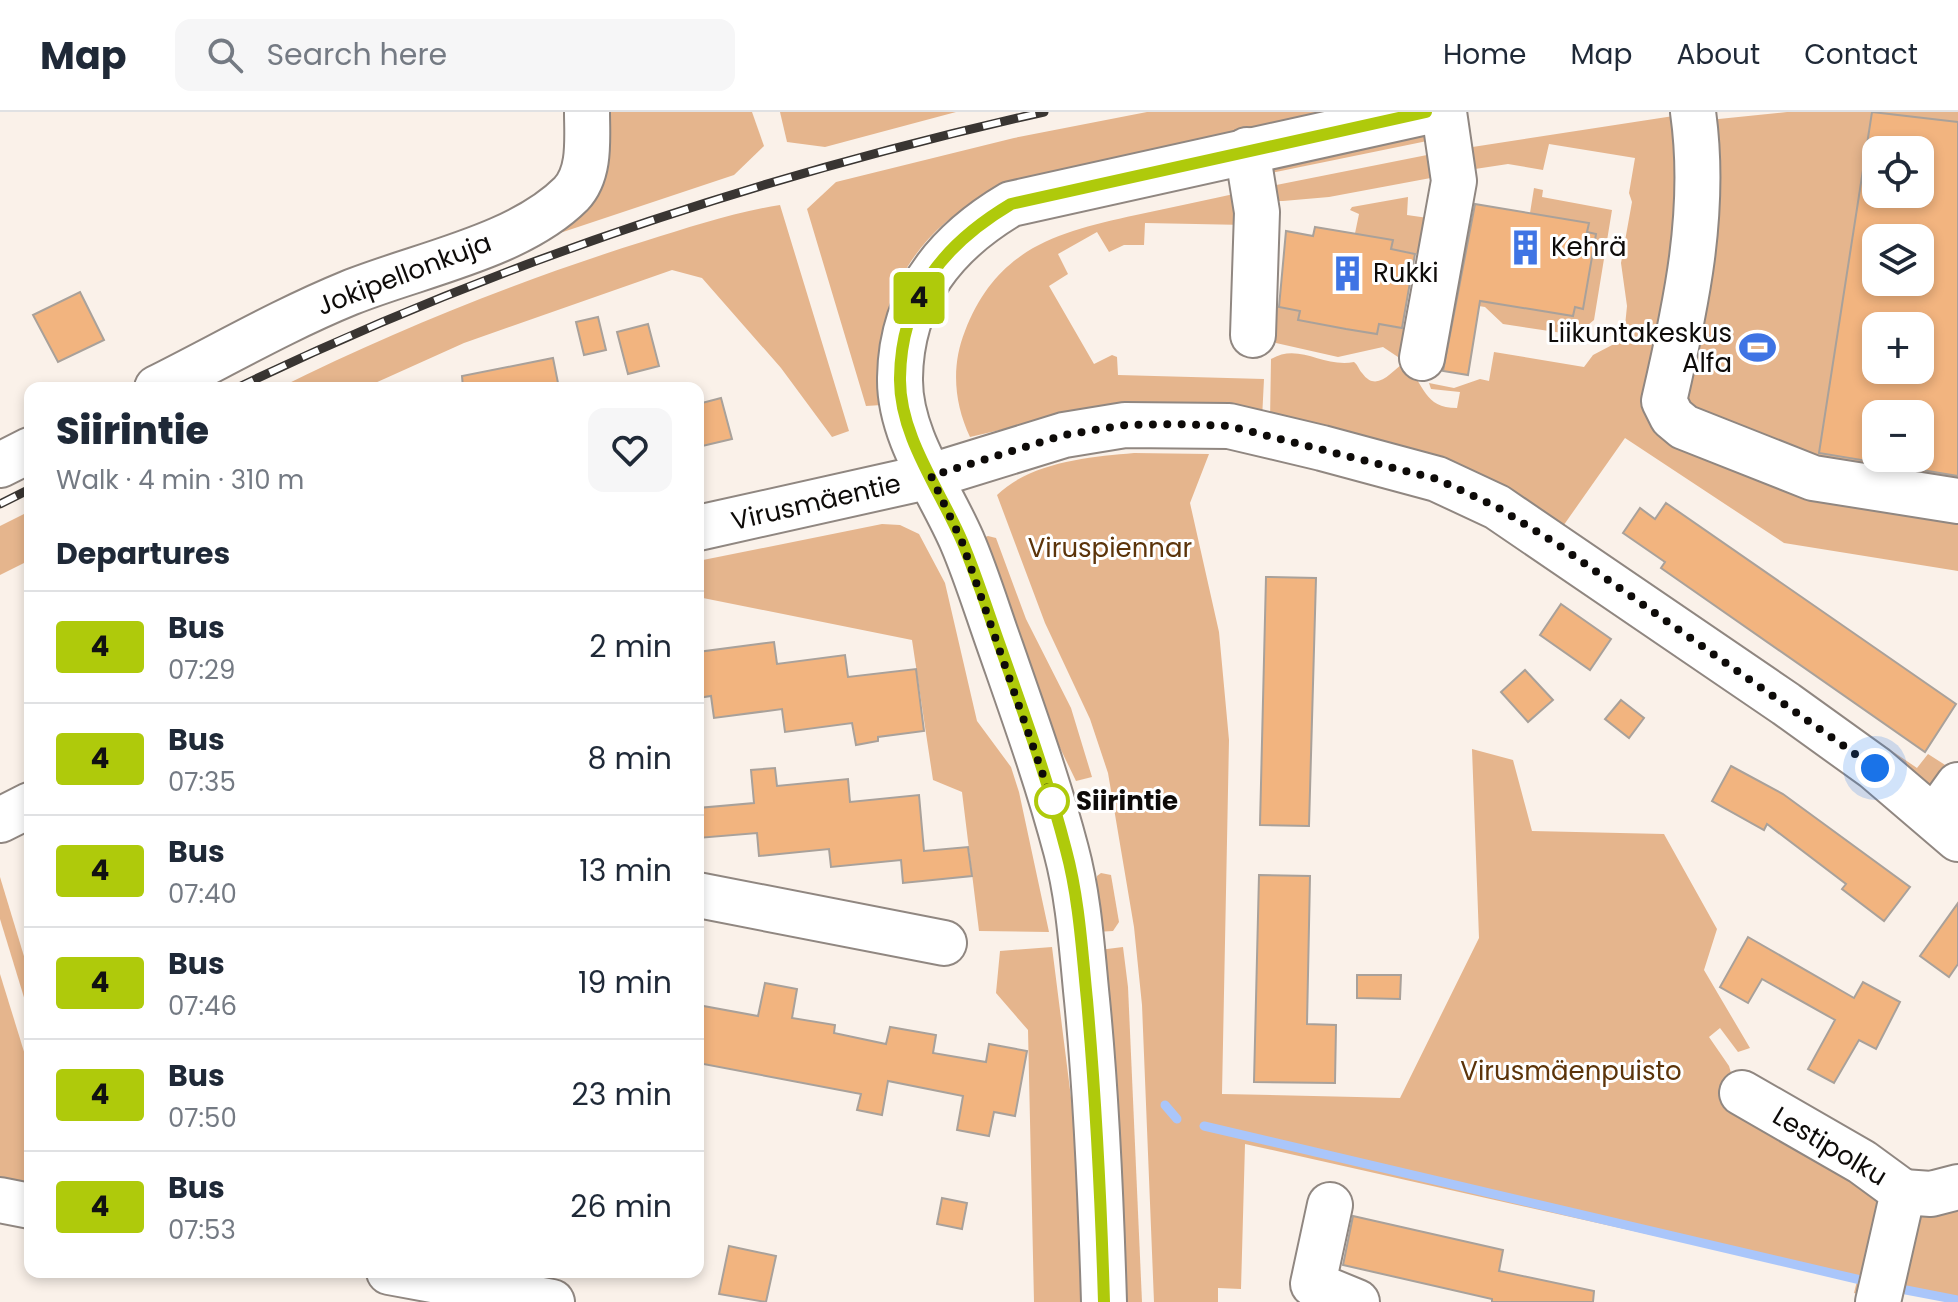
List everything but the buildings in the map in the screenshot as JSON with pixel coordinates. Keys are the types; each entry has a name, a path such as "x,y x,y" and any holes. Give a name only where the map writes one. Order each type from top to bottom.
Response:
{"street":[{"name":"Jokipellonkuja","path":"169,382 350,293 529,224 572,193 581,178 587,158 587,112"},
{"path":"1104,1302 1098,1118 1081,941 1067,853 1033,738 962,542 903,410 900,375 915,308 936,266 951,247 975,225 1011,204 1426,112"},
{"path":"1422,358 1454,181 1444,112"},
{"path":"1693,112 1700,159 1695,240 1686,301 1664,401 1672,417 1684,427 1813,478 1958,501"},
{"path":"1247,150 1257,212 1253,335"},
{"name":"Virusmäentie","path":"704,527 931,476 1064,435 1125,425 1229,426 1437,479 1497,507 1557,544 1950,814"},
{"path":"0,465 24,453"},
{"path":"0,820 24,808"},
{"path":"704,896 944,943"},
{"name":"Lestipolku","path":"1742,1093 1862,1162 1903,1192 1878,1302"},
{"path":"1903,1192 1931,1194 1958,1187"},
{"path":"0,1200 24,1205"},
{"path":"1330,1205 1313,1284 1357,1302"},
{"path":"422,1278 552,1302"}],"green space":[{"path":"600,112 752,112 764,146 734,175 554,235"},
{"path":"780,112 956,112 825,147 787,142"},
{"path":"1147,112 1363,112 986,195 957,213 933,234 899,282 882,340 882,405 866,406 807,209 836,182 1014,138"},
{"name":"Liikuntakeskus Alfa","path":"1787,112 1958,112 1958,571 1784,543 1625,438 1561,529 1270,420 1271,359 1281,354 1354,362 1373,381 1379,381 1404,363 1431,400 1457,408 1460,392 1431,389 1429,383 1454,388 1480,379 1489,381 1494,352 1584,367 1593,355 1614,344 1625,326 1627,306 1621,263 1632,202 1629,193 1635,158 1549,144 1543,170 1508,164 1475,169 1471,167 1466,148 1680,115 1709,120"},
{"path":"1430,134 1432,140 1271,173 1270,166"},
{"path":"1437,153 1436,177 1329,197 1283,201 1275,201 1266,187"},
{"path":"1534,188 1543,190 1542,197 1612,210 1594,320 1576,335 1503,324 1485,307 1447,301 1451,287 1509,305 1547,303 1546,312 1573,316 1575,307 1583,308 1596,234 1587,232 1589,223 1530,213"},
{"path":"1243,192 1246,225 1145,223 1144,245 1124,245 1109,252 1097,232 1058,254 1068,274 1049,286 1094,364 1112,355 1117,357 1118,375 1264,379 1262,419 1042,420 970,437 960,411 956,384 961,344 978,303 1012,262 1033,248 1080,229"},
{"path":"1408,197 1407,215 1435,219 1411,296 1418,254 1391,249 1392,240 1362,235 1353,243 1359,214 1350,210 1352,207"},
{"path":"780,205 849,431 832,437 781,368 702,278 672,270 464,343 377,382 292,382 413,326 505,289 695,225"},
{"path":"1273,306 1300,311 1299,320 1377,334 1379,324 1409,330 1405,355 1398,357 1383,347 1338,357 1276,343 1270,338"},
{"path":"1134,453 1209,454 1190,503 1219,632 1229,740 1222,1094 1400,1098 1479,938 1472,749 1513,760 1532,831 1664,834 1717,929 1704,970 1750,1048 1738,1052 1720,1028 1709,1037 1729,1066 1741,1107 1882,1202 1862,1295 1854,1293 1857,1281 1245,1144 1241,1289 1218,1288 1218,1302 1154,1302 1142,1005 1134,927 1108,773 1090,719 1045,623 997,495 1026,475 1043,468 1080,459"},
{"path":"24,514 24,563 0,575 0,526"},
{"path":"882,524 900,525 919,534 945,583 977,721 1011,767 1049,932 979,931 962,792 933,780 912,640 704,598 704,560"},
{"path":"988,536 996,538 1026,619 1071,708 1092,777 1076,781 1048,723 977,540"},
{"path":"1854,725 1917,768 1928,754 1953,770 1930,795 1852,731"},
{"path":"1101,873 1111,875 1119,922 1113,931 1096,932 1097,876"},
{"path":"0,877 24,956 24,997 0,919"},
{"path":"1052,947 1079,1161 1081,1302 1034,1302 1028,1030 996,993 1000,951"},
{"path":"1123,947 1128,987 1142,1302 1125,1302 1099,950"},
{"path":"0,974 24,1052 24,1188 0,1184"},
{"path":"1958,1197 1958,1302 1902,1291 1915,1216"}],"waterway":[{"path":"1165,1105 1177,1119"},
{"path":"1204,1126 1865,1281"},
{"path":"1906,1290 1958,1300"}],"railway":[{"path":"250,382 432,301 633,227 837,164 1044,112"},
{"path":"0,504 24,492"}],"bus line":[{"name":"4","path":"1104,1302 1098,1118 1081,941 1067,853 1033,738 962,542 903,410 900,375 908,329 926,284 951,247 975,225 1011,204 1426,112"}],"place":[{"name":"Kehrä","path":"1525,247"},
{"name":"Rukki","path":"1347,273"},
{"name":"Liikuntakeskus Alfa","path":"1758,348"},
{"name":"Siirintie","path":"1052,801"}],"route":[{"path":"1052,801 1033,738 962,542 931,476 1064,435 1125,425 1229,426 1437,479 1497,507 1557,544 1875,768"}],"park label":[{"name":"Viruspiennar","path":"1110,548"},
{"name":"Virusmäenpuisto","path":"1571,1071"}]}
